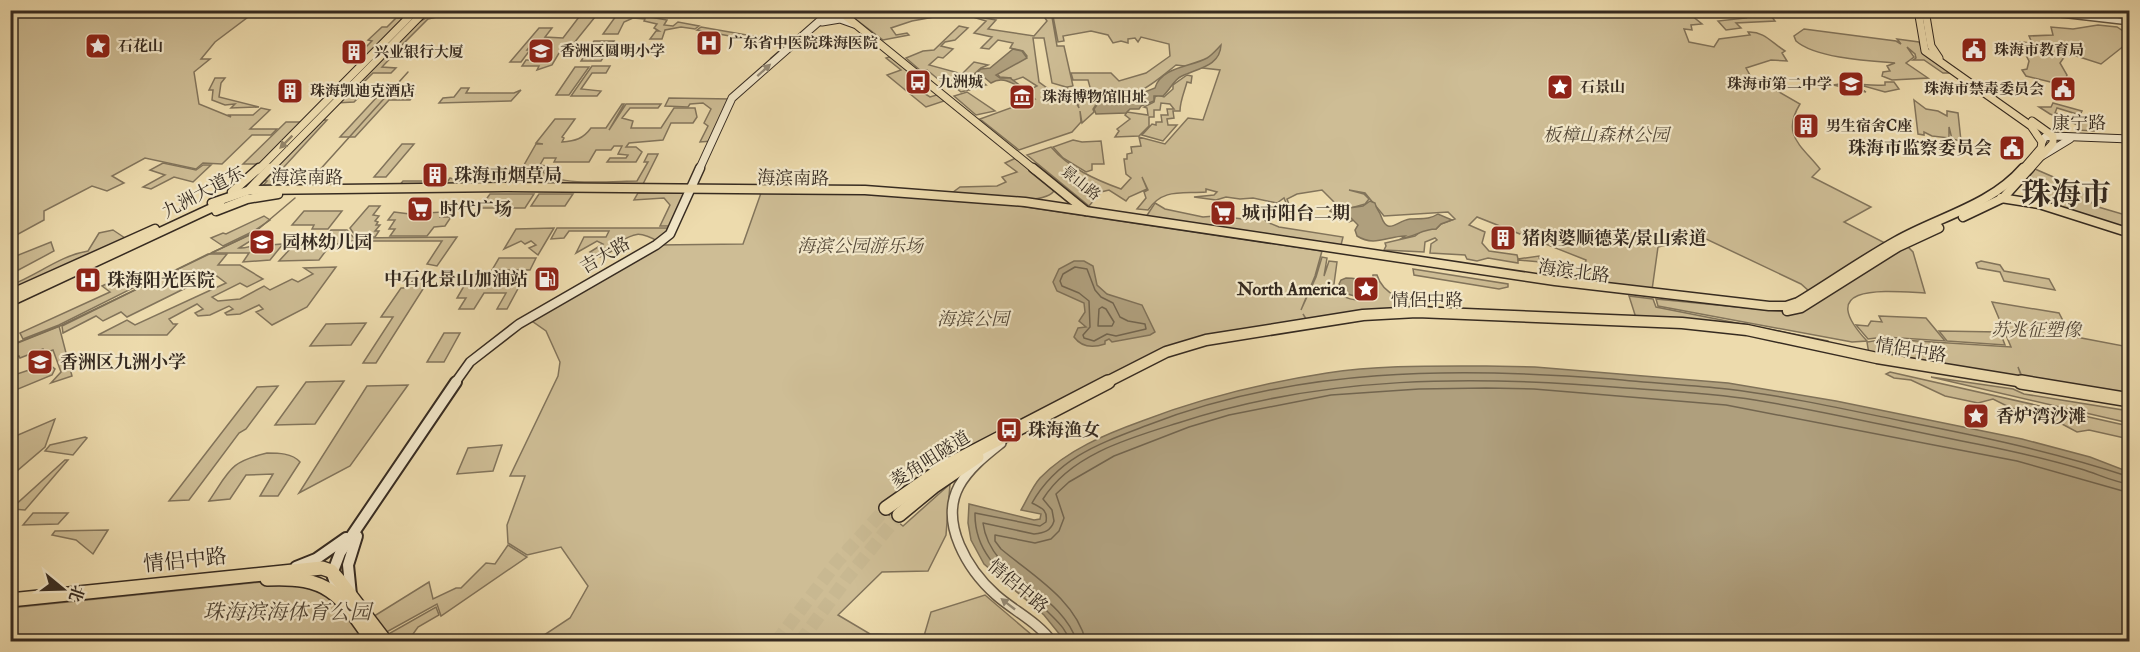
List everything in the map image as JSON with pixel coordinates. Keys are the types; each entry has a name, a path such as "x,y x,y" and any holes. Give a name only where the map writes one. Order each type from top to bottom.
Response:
{"highway":[{"name":"情侶中路","path":"998,441 1151,365 1196,347 1233,338 1386,317 1434,316 1679,327 1730,332 1794,343 1881,364 2130,402"},
{"name":"菱角咀隧道","path":"886,508 926,479 998,441"},
{"name":"菱角咀隧道","path":"899,515 933,487 998,441"},
{"name":"情侣中路","path":"10,606 275,575 316,567 331,569"},
{"path":"331,569 373,642"},
{"name":"情侣中路","path":"10,600 275,575"},
{"path":"275,575 315,582 346,596 386,642"}],"main road":[{"name":"九洲大道东","path":"10,294 212,203 248,180 416,10"},
{"name":"九洲大道东","path":"10,302 250,190 426,10"},
{"name":"吉大路","path":"356,533 470,362 519,324 656,245 670,234 732,98 832,10"},
{"name":"景山路","path":"838,10 1092,214"},
{"name":"景山路","path":"844,10 1092,214"},
{"path":"1924,11 1933,52 2053,136"},
{"path":"1924,11 1925,51 2035,130 2053,136"},
{"path":"814,25 832,19 854,24"},
{"path":"2031,121 2080,137"},
{"path":"1989,201 2009,188 2041,148 2042,142 2035,130"},
{"name":"康宁路","path":"2042,142 2044,136 2130,139"},
{"name":"海滨北路","path":"1092,214 1578,289 1787,312 1801,308 1905,244 1989,201 2003,198 2009,188 2019,182 2053,143 2053,136"},
{"path":"2042,156 2049,153 2063,140 2080,137"},
{"path":"293,191 274,184 271,180 294,145"},
{"path":"212,203 250,190 248,180"},
{"path":"2019,182 2024,195 2045,206"},
{"path":"1025,202 1050,202 1058,197 1055,186"},
{"path":"2009,188 2021,201 2032,206 2130,235"},
{"name":"海滨南路","path":"250,190 865,190 1025,202 1092,214"},
{"path":"150,238 248,199 293,191"},
{"name":"海滨南路","path":"691,191 926,197 1092,214"},
{"path":"2003,198 2045,206 2130,235"},
{"path":"1989,201 2032,206"},
{"path":"331,569 356,533"},
{"path":"275,575 316,559 356,533"},
{"path":"346,596 349,554 356,533"}],"street":[{"path":"2025,10 2130,22"},
{"name":"情侶中路","path":"998,441 978,462 958,489 950,513 952,531 975,575 986,587 1045,632 1052,642"}],"green space":[{"path":"11,10 256,11 215,42 201,59 210,59 194,72 199,104 231,117 229,115 253,115 261,108 270,110 250,129 277,129 271,135 252,135 222,164 203,163 196,169 145,158 112,176 124,183 107,191 92,186 44,211 44,220 11,238"},
{"path":"512,10 635,10 620,13 618,17 638,15 667,20 664,25 673,26 678,22 699,26 695,29 681,27 665,30 662,39 650,39 656,31 659,31 654,28 657,24 644,21 645,19 633,18 624,22 618,34 603,34 616,16 437,17 428,19 401,46 392,46 419,22 439,13 525,14 508,13"},
{"name":"板樟山森林公园","path":"1069,10 1686,11 1702,24 1691,25 1692,30 1684,29 1689,42 1714,47 1719,39 1750,35 1748,32 1754,32 1763,35 1785,51 1782,53 1787,61 1771,60 1746,68 1751,77 1744,78 1743,81 1755,88 1774,89 1800,104 1792,124 1793,132 1800,146 1820,169 1812,177 1871,207 1844,222 1887,244 1809,291 1801,284 1702,237 1658,247 1652,290 1580,283 1586,260 1477,217 1469,225 1485,232 1482,243 1489,251 1517,255 1518,259 1539,256 1540,262 1518,260 1518,263 1488,258 1477,261 1467,259 1465,255 1430,253 1431,244 1437,240 1435,238 1425,242 1424,252 1384,250 1385,243 1415,236 1424,229 1436,229 1441,224 1455,219 1448,212 1384,216 1365,193 1349,190 1364,194 1369,199 1365,204 1347,209 1346,215 1354,220 1349,222 1330,211 1336,204 1322,190 1297,194 1287,199 1290,207 1277,209 1275,207 1286,203 1284,198 1277,203 1253,198 1226,197 1216,200 1194,197 1214,195 1217,192 1206,189 1206,192 1167,195 1160,198 1148,210 1137,209 1146,198 1144,192 1148,190 1142,177 1147,189 1129,197 1126,201 1109,190 1101,192 1089,206 1027,155 1051,147 1083,172 1121,189 1131,178 1126,174 1124,159 1127,159 1127,154 1132,153 1131,147 1141,146 1139,137 1165,144 1188,118 1203,120 1220,70 1176,65 1142,90 1125,95 1101,97 1093,109 1094,112 1082,123 1080,111 1081,122 1072,132 1019,150 980,119 1035,99 1025,92 1037,86 1023,77 1012,81 1011,78 1000,77 997,74 1027,56 1023,51 1010,48 1013,43 998,40 989,49 981,48 992,37 974,33 986,21 976,18 996,20 988,29 1034,36 1047,21 1041,12 1032,11 1051,11 1057,46 1064,46 1073,86 1067,87 1079,108 1076,99 1093,98 1088,80 1073,80 1071,73 1111,73 1119,81 1146,73 1170,56 1169,44 1141,37 1138,42 1135,38 1128,39 1128,43 1121,41 1113,43 1108,35 1091,31 1063,36 1064,41 1058,42 1052,11 1060,11 1057,15 1072,12","holes":["1033,38 1044,38 1052,83 1066,87 1054,93 1039,82"]},
{"path":"845,11 967,11 912,21 891,28 896,35 907,33 909,35 883,40"},
{"path":"1752,11 1793,11 1800,15 1781,12 1781,16 1771,16 1775,21 1736,23 1741,28 1726,30 1718,21 1746,18 1744,15 1755,15"},
{"path":"579,17 595,17 570,48 562,48 552,65 537,70 539,66 522,66 526,60 537,60 549,43 531,45 521,62 510,62 539,28 552,28 545,37 563,38"},
{"path":"396,18 407,18 368,58 355,58 372,41 368,40"},
{"path":"2098,25 2117,27 2129,35 2129,46 2125,45 2101,64 2067,53 2060,63 2067,75 2063,85 2026,76 2022,70 2027,69 2029,61 2022,48 2028,48 2021,42 2032,43 2029,36 2053,35 2051,27 2073,29"},
{"path":"959,26 968,28 955,40 945,42 941,46 953,49 943,58 938,57 929,65 962,74 974,62 988,65 964,83 960,83 969,90 961,92 950,83 944,84 927,70 921,71 906,58 923,51 934,50"},
{"path":"701,27 793,43 775,59 771,58 785,46 697,30"},
{"path":"1804,29 1896,41 1901,44 1897,39 1919,42 1923,51 1952,73 1943,73 1924,60 1913,60 1916,58 1915,54 1907,47 1914,57 1906,63 1928,78 1892,80 1882,76 1883,72 1890,71 1887,66 1895,63 1843,58 1805,47 1796,41 1794,36"},
{"path":"594,41 614,41 601,61 581,61"},
{"path":"391,47 401,47 382,67 396,68 391,73 373,73 354,92 363,93 354,102 337,103"},
{"path":"892,56 914,73 909,76 926,90 922,92 930,97 940,94 947,100 926,107 887,75 901,70 886,58"},
{"path":"592,66 610,66 606,73 592,73 581,89 601,91 597,96 571,96"},
{"path":"575,67 589,67 569,95 556,95"},
{"path":"1187,75 1192,76 1191,83 1187,82 1180,111 1173,111 1174,118 1167,119 1168,125 1177,125 1163,141 1142,135 1152,124 1162,122 1161,115 1168,115 1167,109 1174,109 1170,104 1161,103 1160,110 1154,110 1154,117 1149,117 1149,126 1139,136 1115,137 1119,131 1117,129 1130,119 1125,115 1127,112 1148,115 1147,108 1144,107 1154,102 1158,95 1164,97 1173,89 1173,85"},
{"path":"215,78 225,78 221,83 219,97 259,107 231,108 235,104 225,105 212,100 213,90 209,90"},
{"path":"1885,82 1894,82 1899,89 1885,92 1864,86 1860,88 1866,92 1833,85 1885,85"},
{"path":"461,88 469,88 466,93 514,93 521,90 511,101 439,103 443,98 454,97"},
{"path":"967,92 995,111 976,115 954,96"},
{"path":"414,95 410,100 389,100 355,137 340,137 377,97"},
{"path":"669,98 731,99 713,141 700,142 708,126 704,123 711,109 703,103 690,104 688,107 665,106"},
{"path":"1914,100 1926,109 1938,111 1947,116 1947,111 1958,113 1961,141 1952,139 1949,127 1949,138 1932,136 1924,132 1924,135 1918,134"},
{"path":"2053,103 2082,111 2080,115 2057,108 2055,113 2092,120 2094,131 2077,130 2078,125 2039,107 2051,107"},
{"path":"624,104 609,130 626,104 661,104 658,108 630,108 622,118 633,121 631,128 661,128 674,108 695,108 697,117 693,123 671,123 663,140 629,143 626,147 636,147 642,152 636,162 607,162 610,158 626,158 628,155 618,154 622,146 614,146 611,150 596,150 589,162 554,162 556,158 544,158 540,165 547,166 543,172 561,180 637,181 648,162 644,162 648,154 658,154 643,184 512,186 536,144 543,144 536,143 555,119 575,119 562,137 564,138 562,142 571,141 582,137 591,128 606,128"},
{"path":"320,120 327,120 283,168 289,176 314,175 302,188 260,189 267,181 261,180"},
{"path":"286,122 304,122 262,164 243,164"},
{"path":"1073,140 1101,141 1104,164 1092,164 1092,170 1086,172 1063,158 1053,147"},
{"path":"402,144 414,144 386,177 374,177"},
{"path":"1016,158 1054,191 1047,196 1022,200 952,193 960,187 997,186 1006,182 1002,177 1017,172 1005,163"},
{"path":"163,163 196,170 203,165 211,165 193,182 174,177 151,189 143,187 165,175 150,170"},
{"path":"2035,169 2081,192 2095,206 2129,216 2129,232 2056,209 2030,197 2024,191 2024,183"},
{"path":"450,178 466,180 498,178 493,186 398,187 403,181 448,181"},
{"path":"638,193 688,193 673,226 660,226 670,205 664,198 634,200"},
{"path":"761,193 861,194 999,203 1322,251 1301,310 1316,277 1322,257 1327,258 1324,276 1329,261 1337,262 1334,284 1336,291 1345,297 1361,300 1371,297 1375,293 1372,284 1373,275 1377,275 1381,283 1392,294 1407,301 1431,307 1425,311 1308,322 1303,314 1308,323 1197,342 934,470 879,507 903,526 950,484 946,535 928,571 882,572 838,615 870,634 924,636 931,612 985,595 1039,641 535,641 570,618 588,586 561,547 527,555 508,543 507,525 525,476 510,476 558,376 560,362 546,331 529,319 657,245 743,244"},
{"path":"490,194 534,194 525,208 480,208"},
{"path":"539,194 573,194 565,206 531,206"},
{"path":"1155,203 1165,209 1203,217 1244,219 1259,214 1267,222 1279,227 1343,237 1340,249 1144,220"},
{"path":"369,206 380,206 373,215 379,216 375,221 378,222 376,225 380,225 375,231 379,231 375,237 356,237 350,228"},
{"path":"304,211 342,211 328,229 312,229 314,225 292,225"},
{"path":"394,212 410,214 442,212 440,217 451,217 445,226 434,227 427,236 390,236 395,229 389,229 395,220 388,220"},
{"path":"264,216 270,220 254,231 223,246 211,238 226,234"},
{"path":"554,228 538,255 529,248 536,245 531,241 525,244 521,241 504,249 516,229"},
{"path":"557,228 671,228 659,242 645,235 635,235 612,246 616,249 600,257 590,252 603,244 597,241 576,253 584,237 606,237 609,231 569,231 564,238 551,239"},
{"path":"113,230 128,240 11,293 11,285 58,261 88,251 99,233"},
{"path":"331,230 347,230 354,238 457,237 437,266 427,264 442,241 342,241 339,244 331,244 319,260 279,261 290,249 320,245"},
{"path":"254,233 263,233 239,248 270,239 270,245 283,244 270,260 243,262 249,253 211,253"},
{"path":"51,242 54,251 11,274 11,258"},
{"path":"1905,244 1913,252 1925,293 1875,292 1861,294 1851,300 1848,309 1852,322 1867,341 1852,342 1658,306 1656,299 1788,312"},
{"path":"208,254 227,254 218,265 240,265 263,279 247,287 240,283 212,297 218,301 240,299 264,286 270,290 292,279 298,282 313,274 304,268 336,267 307,307 272,325 256,312 263,309 259,305 240,314 227,315 225,313 233,309 229,306 210,315 198,316 195,313 203,309 197,304 169,319 173,324 177,324 167,335 98,335 127,320 135,325 226,283 214,274 127,317 121,312 103,321 96,316 63,333 62,326"},
{"path":"499,258 536,258 530,270 492,270"},
{"path":"1981,261 2000,265 2004,271 2049,279 2055,290 2004,281 2000,272 1978,268 1976,263"},
{"path":"1413,269 1508,284 1508,287 1499,289 1414,275"},
{"path":"119,278 133,288 59,325 23,339 20,333 110,292 102,286"},
{"path":"414,278 430,278 376,363 363,363 393,317 381,317 401,288 408,288"},
{"path":"520,285 507,309 497,309 506,293 484,293 474,309 459,309 466,298 457,298 464,286"},
{"path":"1629,296 1653,299 1656,307 1828,341 1829,348 1775,335 1637,321"},
{"name":"苏兆征塑像","path":"1992,302 2059,313 2071,336 2129,347 2129,400 2024,381 2018,367 2023,381 1869,354 1867,342 1886,339 2011,347"},
{"path":"1879,316 1926,318 1945,341 1885,337 1868,339 1856,325 1868,326 1871,321 1882,322"},
{"path":"366,323 351,345 310,346 326,324"},
{"path":"59,326 72,376 51,383 61,372 53,350 45,353 43,349 20,358 19,356 12,359 14,365 11,366 11,349 17,347 16,343"},
{"path":"1939,331 2000,332 2005,345 1947,341"},
{"path":"444,333 460,333 444,362 427,362"},
{"path":"50,365 55,369 52,375 11,392 11,376"},
{"path":"1890,372 2124,425 2129,439 2089,430 2077,432 2045,415 2011,408 1993,399 1978,403 1945,396 1911,380 1894,378 1886,374"},
{"path":"1931,377 2013,389 2024,394 2129,411 2129,423"},
{"path":"344,381 315,424 275,425 306,382"},
{"path":"408,385 350,466 299,493 367,386"},
{"path":"278,386 246,429 239,433 189,500 169,501 257,387"},
{"path":"55,419 45,447 11,476 11,438"},
{"path":"87,438 73,455 45,451 50,445"},
{"path":"502,445 493,471 457,474 468,448"},
{"path":"267,453 289,455 300,462 278,496 260,496 273,474 246,475 230,499 209,501 237,464"},
{"path":"65,460 68,460 25,510 11,509"},
{"path":"33,513 68,513 58,524 23,525"},
{"path":"108,530 93,554 76,540 52,535 55,531"},
{"path":"508,545 527,557 441,616 437,604 383,634 371,618 429,582 433,599 456,588 461,588 486,563 495,564"},
{"name":"珠海滨海体育公园","path":"262,582 329,590 372,641 11,641 10,608"},
{"path":"436,607 439,615 418,627 408,641 389,641 385,636"}],"water":[{"path":"1221,45 1220,52 1213,62 1179,78 1163,96 1154,96 1154,101 1139,109 1130,109 1126,113 1096,114 1094,109 1101,99 1131,100 1132,97 1155,88 1163,76 1177,68 1207,58"},
{"path":"1013,49 1022,51 1027,58 996,75 1000,78 1010,78 1025,89 1004,80 991,83 985,78 980,80 986,85 973,86 970,90 963,85 981,69 990,68"},
{"path":"1370,201 1375,203 1384,222 1390,226 1405,220 1428,218 1438,214 1452,220 1441,224 1436,229 1407,237 1399,236 1369,241 1357,236 1355,230 1358,225 1346,213 1349,208 1363,206"},
{"path":"1074,261 1084,261 1093,266 1097,285 1107,294 1142,305 1155,332 1112,342 1109,339 1105,341 1105,344 1096,346 1084,345 1077,341 1074,337 1078,328 1086,327 1079,321 1085,312 1084,303 1057,291 1053,282 1059,269"},
{"path":"1346,278 1359,279 1366,283 1371,293 1366,296 1354,296 1346,293 1339,284"},
{"path":"1386,367 1535,367 1728,383 1836,401 2022,439 2090,457 2129,472 2129,641 1065,641 1044,615 984,564 971,540 968,523 969,504 1034,520 1040,519 1041,514 1021,510 1040,478 1062,459 1101,437 1187,405 1280,381 1346,370"}],"waterway":[{"path":"307,184 408,72"},
{"path":"15,344 60,326 255,232 295,198"}],"tunnel":[{"path":"776,642 837,562 886,508"},
{"path":"800,642 847,578 899,515"}],"place":[{"name":"广东省中医院珠海医院","path":"709,43"},
{"name":"石花山","path":"98,46"},
{"name":"珠海市教育局","path":"1974,50"},
{"name":"香洲区圆明小学","path":"541,51"},
{"name":"兴业银行大厦","path":"354,52"},
{"name":"九洲城","path":"918,82"},
{"name":"珠海市第二中学","path":"1851,84"},
{"name":"石景山","path":"1560,87"},
{"name":"珠海市禁毒委员会","path":"2063,89"},
{"name":"珠海凯迪克酒店","path":"290,91"},
{"name":"珠海博物馆旧址","path":"1022,97"},
{"name":"男生宿舍C座","path":"1806,126"},
{"name":"珠海市监察委员会","path":"2012,148"},
{"name":"珠海市烟草局","path":"435,175"},
{"name":"时代广场","path":"420,209"},
{"name":"城市阳台二期","path":"1223,213"},
{"name":"猪肉婆顺德菜/景山索道","path":"1503,238"},
{"name":"园林幼儿园","path":"262,242"},
{"name":"中石化景山加油站","path":"547,279"},
{"name":"珠海阳光医院","path":"88,280"},
{"name":"North America","path":"1366,289"},
{"name":"香洲区九洲小学","path":"40,362"},
{"name":"香炉湾沙滩","path":"1976,416"},
{"name":"珠海渔女","path":"1009,430"}],"district":[{"name":"珠海市","path":"2066,194"}],"park label":[{"name":"海滨公园游乐场","path":"860,246"},
{"name":"海滨公园","path":"973,319"}]}
